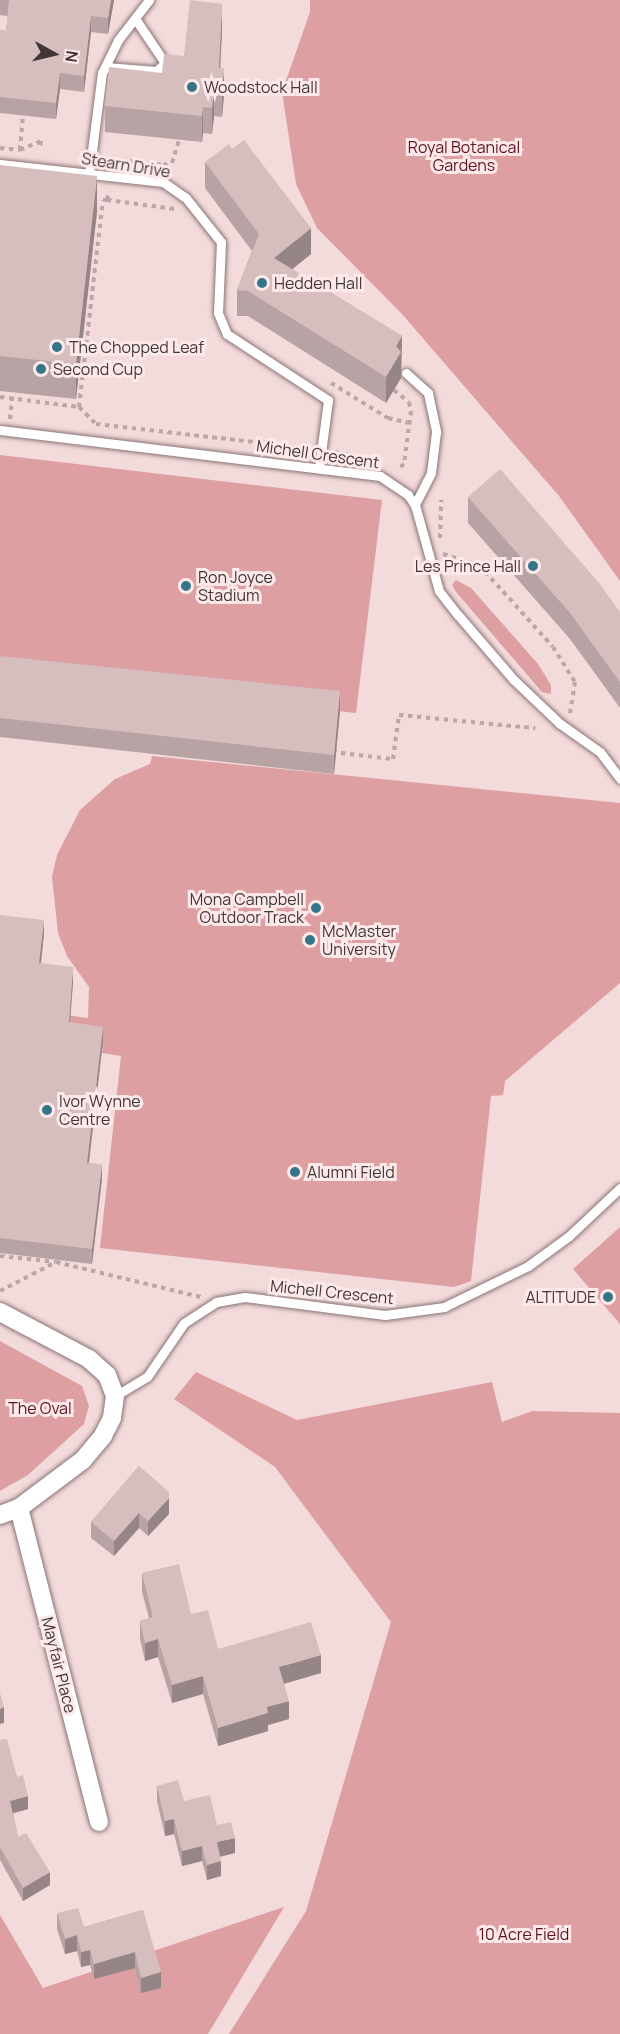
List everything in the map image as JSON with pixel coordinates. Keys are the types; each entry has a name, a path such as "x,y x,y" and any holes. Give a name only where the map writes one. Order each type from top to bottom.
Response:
{"street":[{"path":"0,1312 89,1359 107,1375 115,1396 112,1418 103,1436 83,1460 19,1508 0,1515"},
{"name":"Mayfair Place","path":"19,1508 99,1822"}],"lane":[{"path":"89,174 106,67 118,40 136,20 149,0"},
{"path":"106,67 156,71 165,63 136,20"},
{"name":"Stearn Drive","path":"0,164 163,183 176,188 199,212 221,242 221,324 236,342 328,400 321,451"},
{"path":"406,373 428,393 436,432 431,473 415,506"},
{"name":"Michell Crescent","path":"0,430 380,476 403,491 415,506 439,591 514,680 559,723 600,752 620,779"},
{"path":"319,468 321,451"},
{"name":"Michell Crescent","path":"115,1396 147,1377 184,1323 216,1302 245,1297 385,1315 424,1311 468,1298 551,1250 620,1188"}],"path":[{"path":"20,150 23,116"},
{"path":"163,165 172,163 178,140"},
{"path":"0,148 20,150 41,141 40,147"},
{"path":"107,201 109,191"},
{"path":"79,407 103,200 199,212"},
{"path":"391,466 399,470 404,464 411,411 409,402 394,390"},
{"path":"9,420 13,392"},
{"path":"0,397 79,407 96,424 321,451 382,463"},
{"path":"441,500 441,552 451,558 472,561 486,571 553,647 574,682 569,708 575,720"},
{"path":"322,751 393,759 399,715 535,728"},
{"path":"0,1256 56,1262 216,1302"},
{"path":"0,1291 56,1262"}],"green space":[{"name":"Royal Botanical Gardens","path":"310,0 620,0 620,581 559,496 402,314 317,228 296,184 282,92 310,12"},
{"name":"Ron Joyce Stadium","path":"0,455 382,500 356,713 0,673"},
{"path":"456,580 471,588 538,664 551,685 551,694 542,692 456,592 452,585"},
{"path":"152,756 620,803 620,983 505,1081 503,1095 491,1096 471,1281 454,1287 100,1248 121,1056 102,1053 103,1041 54,1035 57,1014 88,1018 89,987 67,956 58,933 52,877 57,855 80,810 115,779 150,764"},
{"name":"ALTITUDE","path":"620,1227 620,1324 573,1269"},
{"name":"The Oval","path":"0,1341 82,1386 89,1406 84,1424 28,1475 0,1491"},
{"name":"10 Acre Field","path":"196,1372 297,1420 492,1382 502,1422 532,1411 620,1413 620,2034 229,2034 306,1911 391,1622 275,1467 174,1399"},
{"path":"284,1907 208,2034 0,2034 0,1915 43,1988"}],"building":[{"path":"9,0 111,0 108,18 91,16 84,76 60,73 56,103 0,97 0,30 6,31"},
{"path":"190,0 222,4 219,68 224,68 222,91 214,91 212,108 203,107 202,116 105,106 109,67 162,73 164,54 184,56"},
{"path":"244,140 311,228 274,258 402,336 396,346 401,352 386,377 248,291 237,290 259,234 205,162 229,144 232,149"},
{"path":"0,165 97,176 76,364 0,356"},
{"path":"500,469 599,583 620,612 620,682 570,613 468,497"},
{"path":"0,656 340,691 334,755 0,718"},
{"name":"Ivor Wynne Centre","path":"0,915 44,920 39,963 73,967 69,1022 103,1027 87,1163 102,1164 92,1249 0,1238"},
{"path":"139,1466 169,1492 169,1498 148,1521 139,1513 114,1541 91,1522"},
{"path":"179,1564 191,1614 208,1610 218,1649 311,1622 321,1655 279,1667 289,1701 267,1707 268,1713 218,1728 203,1676 172,1685 158,1639 145,1643 140,1621 153,1617 142,1573"},
{"path":"0,1693 4,1707 0,1709"},
{"path":"7,1739 17,1777 23,1775 28,1796 10,1801 18,1837 26,1833 50,1872 23,1888 0,1847 0,1740"},
{"path":"178,1780 184,1801 210,1795 217,1825 231,1822 235,1838 217,1842 221,1861 207,1865 202,1846 182,1851 174,1819 165,1821 157,1786"},
{"path":"78,1908 84,1927 143,1910 161,1972 141,1978 135,1952 94,1964 90,1950 81,1952 77,1935 65,1939 57,1913"}],"place":[{"name":"Woodstock Hall","path":"192,87"},
{"name":"Hedden Hall","path":"262,283"},
{"name":"The Chopped Leaf","path":"57,347"},
{"name":"Second Cup","path":"41,369"},
{"name":"Les Prince Hall","path":"533,566"},
{"name":"Ron Joyce Stadium","path":"186,586"},
{"name":"Mona Campbell Outdoor Track","path":"316,908"},
{"name":"McMaster University","path":"310,940"},
{"name":"Ivor Wynne Centre","path":"47,1110"},
{"name":"Alumni Field","path":"295,1172"},
{"name":"ALTITUDE","path":"608,1297"}]}
